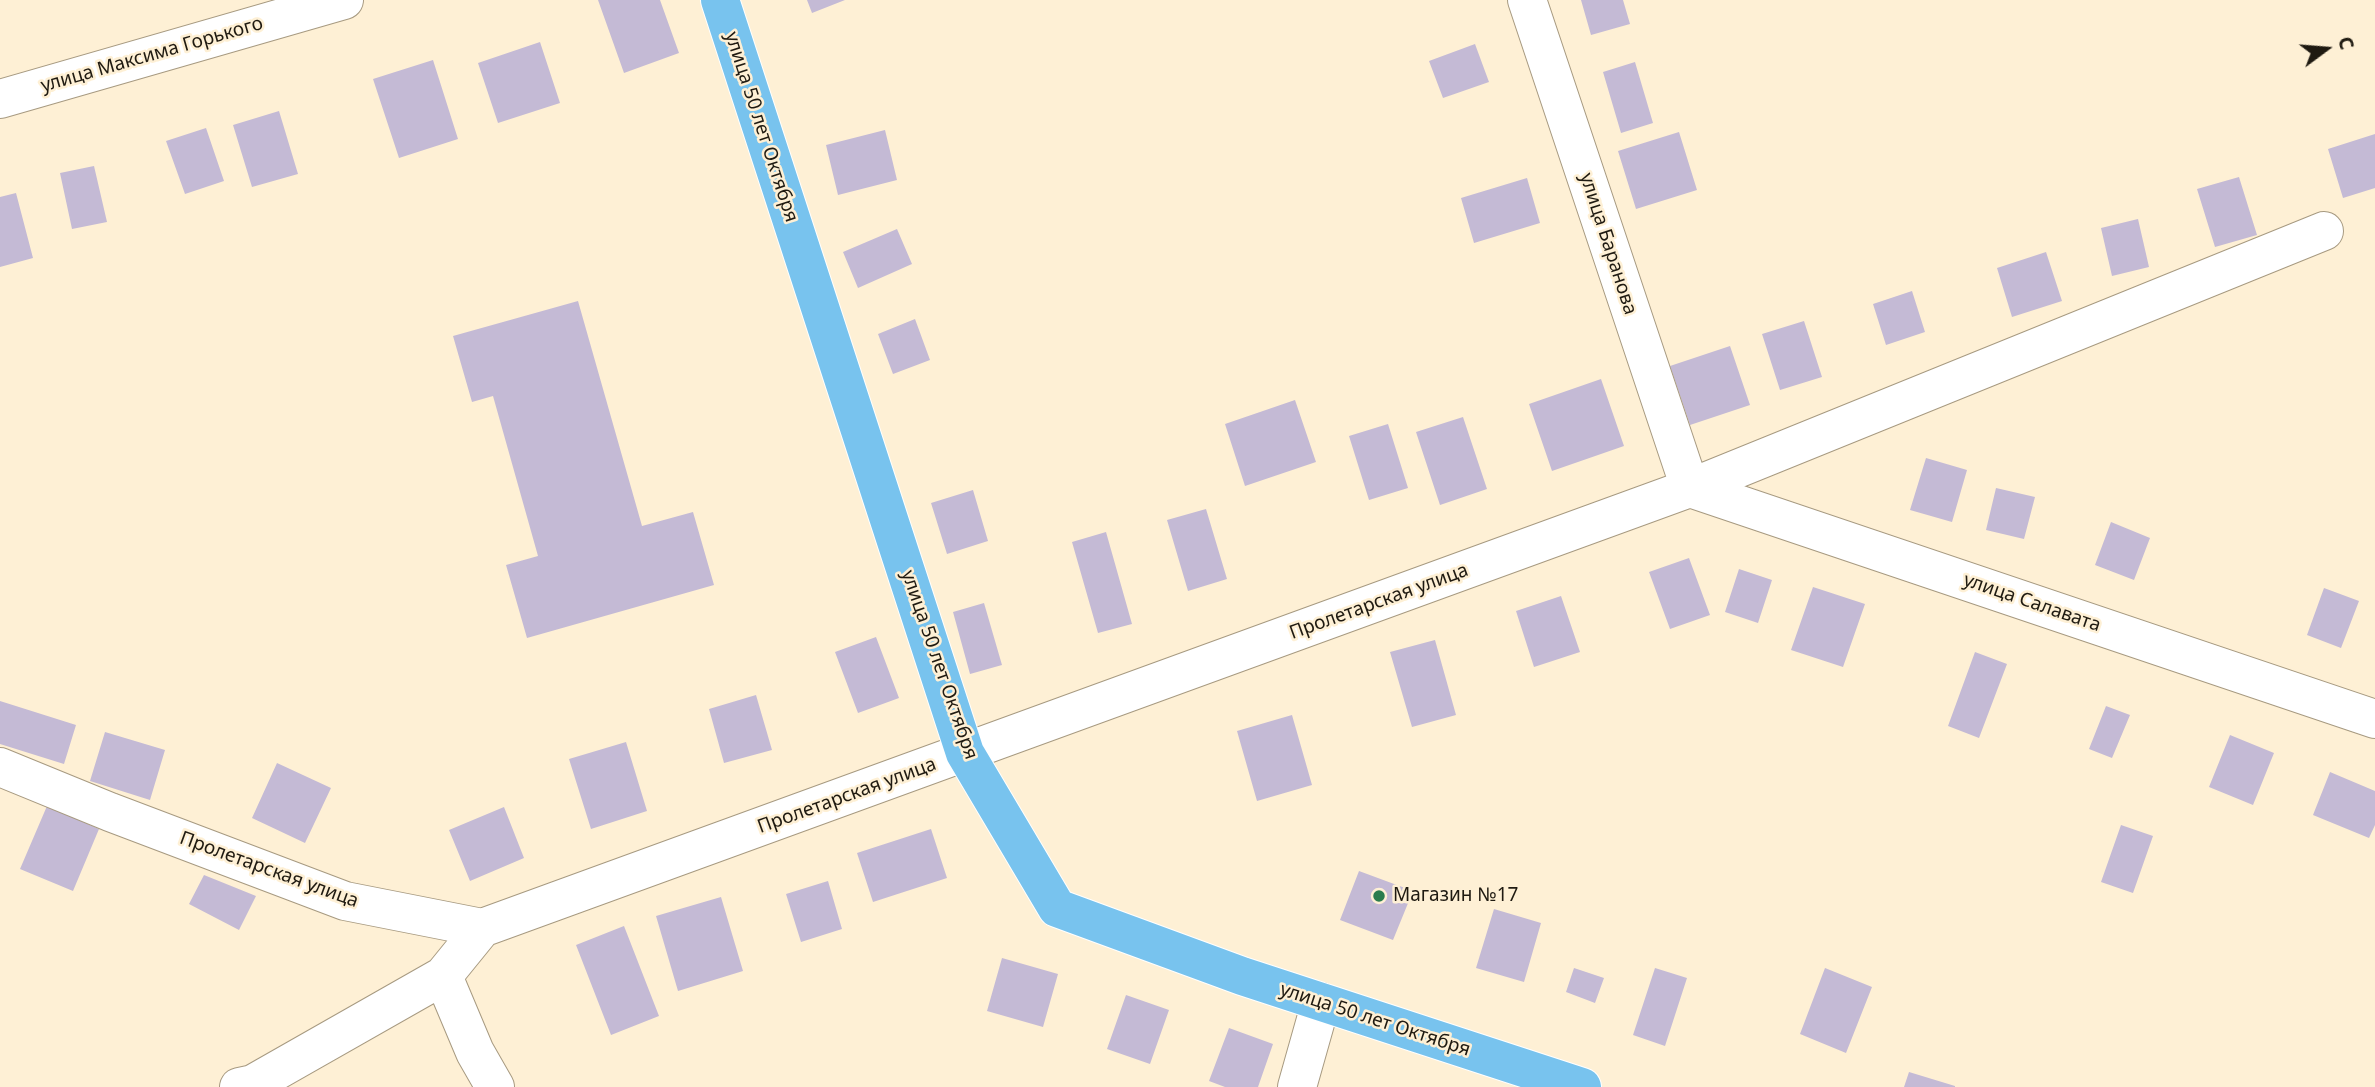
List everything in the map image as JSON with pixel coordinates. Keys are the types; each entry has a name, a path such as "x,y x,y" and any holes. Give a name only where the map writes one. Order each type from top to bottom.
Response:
{"main road":[{"name":"улица 50 лет Октября","path":"720,0 965,753 1057,908 1242,976 1582,1087"}],"street":[{"name":"улица Максима Горького","path":"0,99 344,0"},
{"name":"улица Баранова","path":"1527,0 1690,488"},
{"name":"Пролетарская улица","path":"0,767 102,809 345,901 482,928 1690,488 2324,231"},
{"name":"улица Салавата","path":"1690,488 2375,719"},
{"path":"239,1087 253,1084 443,976 482,928"},
{"path":"443,976 475,1052 495,1087"},
{"path":"1297,1087 1321,1002"}],"building":[{"path":"598,0 660,0 679,53 624,73"},
{"path":"807,0 845,0 812,13"},
{"path":"1581,0 1623,0 1630,24 1591,35"},
{"path":"540,42 560,103 498,123 478,63"},
{"path":"1475,44 1489,82 1443,98 1429,61"},
{"path":"433,60 458,139 399,158 373,79"},
{"path":"1635,62 1653,123 1621,133 1603,72"},
{"path":"279,111 298,174 252,187 233,125"},
{"path":"206,128 224,181 185,194 166,141"},
{"path":"885,130 897,180 838,195 826,145"},
{"path":"1679,132 1697,190 1636,209 1618,151"},
{"path":"2375,134 2375,188 2343,198 2328,149"},
{"path":"94,166 107,222 72,229 60,173"},
{"path":"2239,177 2257,235 2215,247 2197,189"},
{"path":"1527,178 1540,223 1474,243 1461,198"},
{"path":"16,193 33,258 0,267 0,197"},
{"path":"2138,219 2149,267 2112,276 2101,228"},
{"path":"897,229 912,264 858,288 843,252"},
{"path":"2046,252 2062,301 2012,317 1997,268"},
{"path":"1912,291 1925,332 1886,345 1873,304"},
{"path":"578,301 642,526 693,512 714,585 527,638 506,565 538,556 493,396 472,402 453,336"},
{"path":"915,319 930,360 893,374 878,334"},
{"path":"1804,321 1822,377 1780,390 1762,334"},
{"path":"1730,346 1750,405 1690,425 1670,366"},
{"path":"1601,379 1624,446 1552,471 1529,404"},
{"path":"1295,400 1316,462 1245,486 1225,424"},
{"path":"1463,417 1487,489 1440,505 1416,432"},
{"path":"1388,424 1408,488 1369,500 1349,436"},
{"path":"1926,458 1967,470 1952,522 1910,510"},
{"path":"1996,488 2035,497 2024,539 1986,530"},
{"path":"973,490 988,541 947,554 931,503"},
{"path":"1206,509 1227,579 1188,591 1167,520"},
{"path":"2111,522 2150,538 2134,580 2095,565"},
{"path":"1106,532 1132,624 1098,633 1072,542"},
{"path":"1689,558 1710,615 1670,629 1649,572"},
{"path":"1739,569 1772,580 1758,623 1725,612"},
{"path":"1813,587 1865,604 1843,667 1791,650"},
{"path":"2324,588 2359,601 2341,648 2307,635"},
{"path":"1561,596 1580,652 1534,667 1516,611"},
{"path":"984,603 1002,665 970,674 953,612"},
{"path":"876,637 899,698 858,713 835,652"},
{"path":"1435,640 1456,715 1412,727 1390,652"},
{"path":"1975,652 2007,664 1979,738 1948,726"},
{"path":"756,695 772,750 724,763 709,709"},
{"path":"0,701 76,725 64,764 0,744"},
{"path":"2106,706 2130,715 2112,758 2089,749"},
{"path":"1292,715 1312,785 1257,801 1237,731"},
{"path":"105,732 165,750 150,800 90,781"},
{"path":"2230,735 2274,753 2253,805 2209,787"},
{"path":"626,742 647,811 591,829 569,759"},
{"path":"277,763 331,788 305,843 252,818"},
{"path":"2330,772 2375,791 2375,825 2369,838 2313,815"},
{"path":"47,806 99,829 73,891 20,869"},
{"path":"504,807 524,858 470,881 449,830"},
{"path":"2121,825 2153,836 2133,893 2101,882"},
{"path":"931,829 947,878 873,902 857,853"},
{"path":"1359,871 1413,891 1393,940 1340,920"},
{"path":"204,875 256,896 239,930 189,904"},
{"path":"828,881 842,929 801,942 786,894"},
{"path":"721,897 743,971 678,991 656,916"},
{"path":"1494,909 1541,923 1524,982 1476,968"},
{"path":"624,926 659,1016 611,1035 576,945"},
{"path":"1002,958 1058,974 1043,1027 987,1011"},
{"path":"1574,968 1604,978 1595,1003 1566,992"},
{"path":"1655,968 1687,978 1665,1046 1633,1035"},
{"path":"1825,968 1872,987 1846,1053 1800,1034"},
{"path":"1126,995 1169,1010 1150,1064 1107,1049"},
{"path":"1229,1028 1273,1044 1258,1087 1225,1087 1209,1081"},
{"path":"1909,1072 1955,1086 1955,1087 1904,1087"}],"place":[{"name":"Магазин №17","path":"1379,896"}]}
